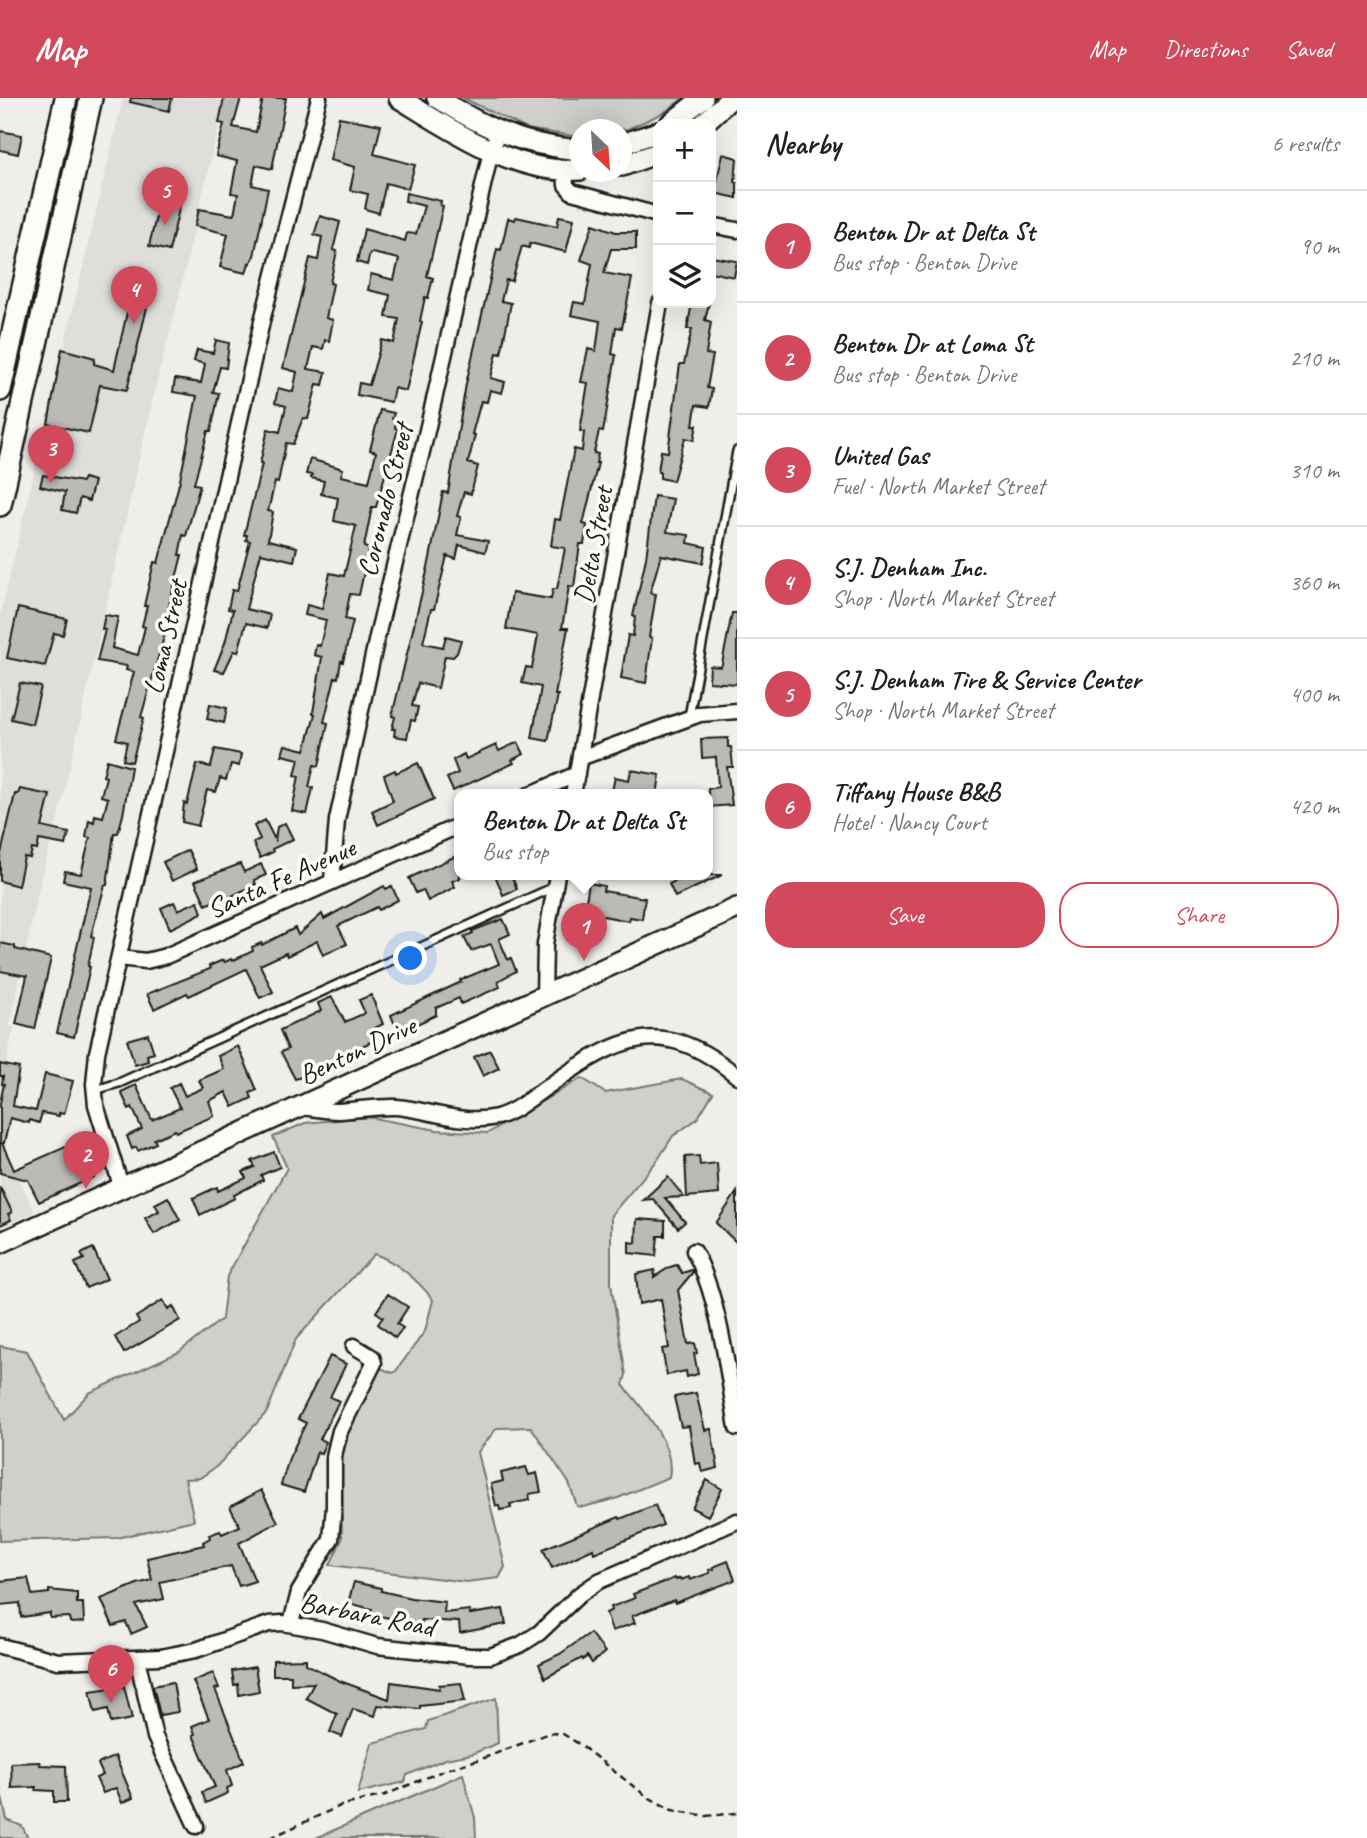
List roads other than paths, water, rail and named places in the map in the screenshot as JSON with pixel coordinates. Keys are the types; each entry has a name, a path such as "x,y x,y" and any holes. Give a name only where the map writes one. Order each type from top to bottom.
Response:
{"main road":[{"path":"0,390 66,98"},
{"path":"0,505 92,98"}],"street":[{"name":"Loma Street","path":"122,1189 96,1105 94,1090 97,1053 263,317 318,98"},
{"path":"399,98 495,142 569,149"},
{"path":"437,98 522,162 569,170"},
{"path":"677,119 703,98"},
{"path":"709,119 731,98"},
{"path":"632,141 653,134"},
{"name":"Coronado Street","path":"331,881 337,820 376,641 495,142"},
{"path":"632,162 653,155"},
{"path":"569,178 566,185 572,192 653,214"},
{"path":"716,226 737,230"},
{"name":"Delta Street","path":"574,789 659,308"},
{"path":"580,758 689,718 712,712 737,711"},
{"path":"543,789 577,774"},
{"name":"Santa Fe Avenue","path":"118,958 146,961 166,956 454,828"},
{"path":"544,997 545,944 556,881"},
{"name":"Benton Drive","path":"0,1243 737,908"},
{"path":"301,1107 335,1111 399,1107 463,1119 495,1117 514,1110 601,1052 655,1037 689,1044 737,1076"},
{"path":"694,1251 713,1303 737,1428"},
{"path":"291,1623 299,1592 331,1539 334,1456 337,1443 340,1431 374,1363 372,1357 354,1346"},
{"name":"Barbara Road","path":"0,1646 58,1661 137,1658 179,1654 269,1624 291,1623 377,1646 470,1656 496,1654 520,1645 540,1633 580,1594 600,1581 737,1521"},
{"path":"137,1658 155,1737 196,1826"}],"lane":[{"path":"689,718 737,451"},
{"path":"94,1090 119,1083 556,881"}],"place":[{"name":"S.J. Denham Tire & Service Center","path":"165,225"},
{"name":"S.J. Denham Inc.","path":"134,324"},
{"name":"United Gas","path":"51,483"},
{"name":"Benton Dr at Delta St","path":"584,961"},
{"name":"Benton Dr at Loma St","path":"86,1189"},
{"name":"Tiffany House B&B","path":"111,1703"}]}
